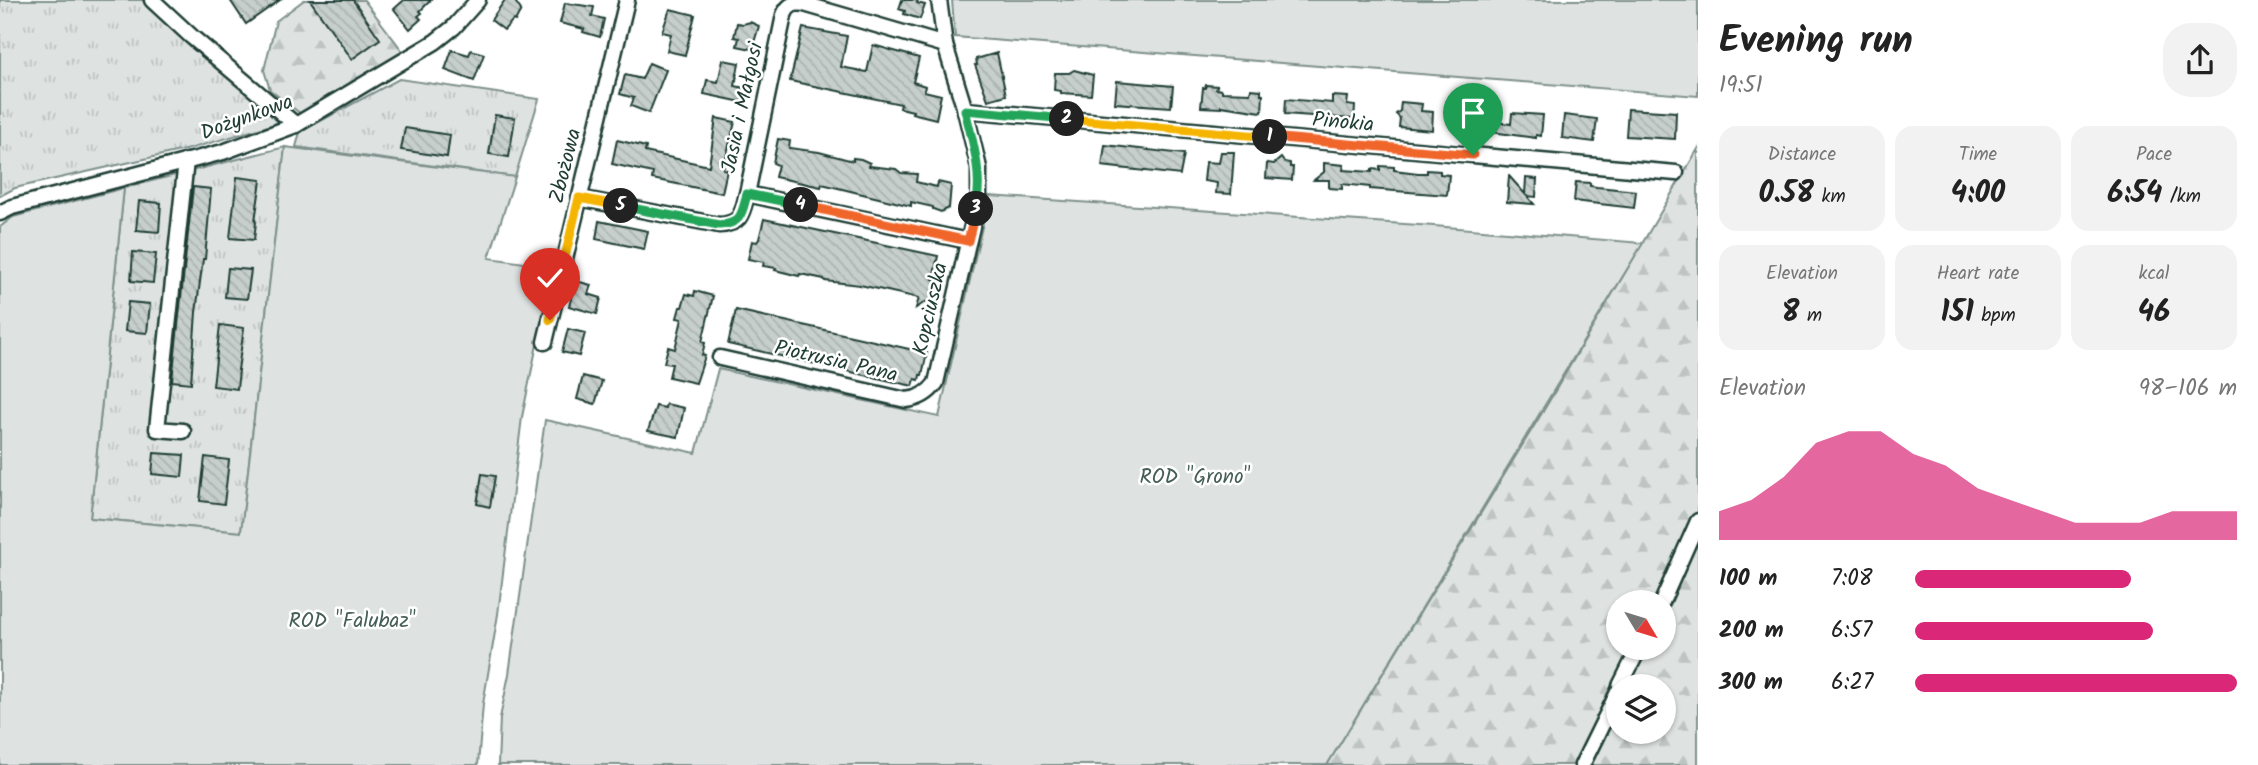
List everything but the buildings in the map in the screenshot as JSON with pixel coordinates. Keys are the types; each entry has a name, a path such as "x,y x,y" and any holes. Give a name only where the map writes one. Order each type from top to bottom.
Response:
{"street":[{"path":"152,0 296,125"},
{"name":"Dożynkowa","path":"0,213 12,206 223,152 296,125 425,49 454,27 478,0"},
{"name":"Zbożowa","path":"545,342 627,0"},
{"name":"Kopciuszka","path":"936,383 979,195 979,167 945,45 939,0"},
{"name":"Jasia i Małgosi","path":"579,198 719,225 737,220 747,194 787,8 797,3 945,45"},
{"name":"Pinokia","path":"965,110 1676,173"},
{"path":"183,431 157,429 186,161"},
{"path":"747,194 968,241"},
{"name":"Piotrusia Pana","path":"720,358 906,400 923,396 936,383"},
{"path":"1667,590 1698,521"},
{"path":"1582,765 1606,716"}],"green space":[{"path":"0,0 142,0 188,44 246,90 279,123 189,149 15,188 0,196"},
{"path":"304,0 364,0 404,53 301,114 270,90 264,70 276,21"},
{"path":"952,0 1698,0 1698,96 955,37"},
{"path":"399,79 539,99 515,177 296,147 300,132"},
{"path":"285,147 241,532 90,518 124,188"},
{"name":"ROD \"Falubaz\"","path":"285,147 515,177 489,258 553,267 522,417 498,614 483,704 478,765 0,765 0,227 13,217 124,188 90,518 241,532"},
{"path":"1698,149 1698,765 1327,765 1545,408"},
{"name":"ROD \"Grono\"","path":"989,196 1643,243 1327,765 498,765 500,718 509,674 545,420 696,453 718,369 939,417"}],"route":[{"path":"550,320 579,198 719,225 737,220 747,194 968,241 979,195 979,167 965,110 1473,155"}]}
